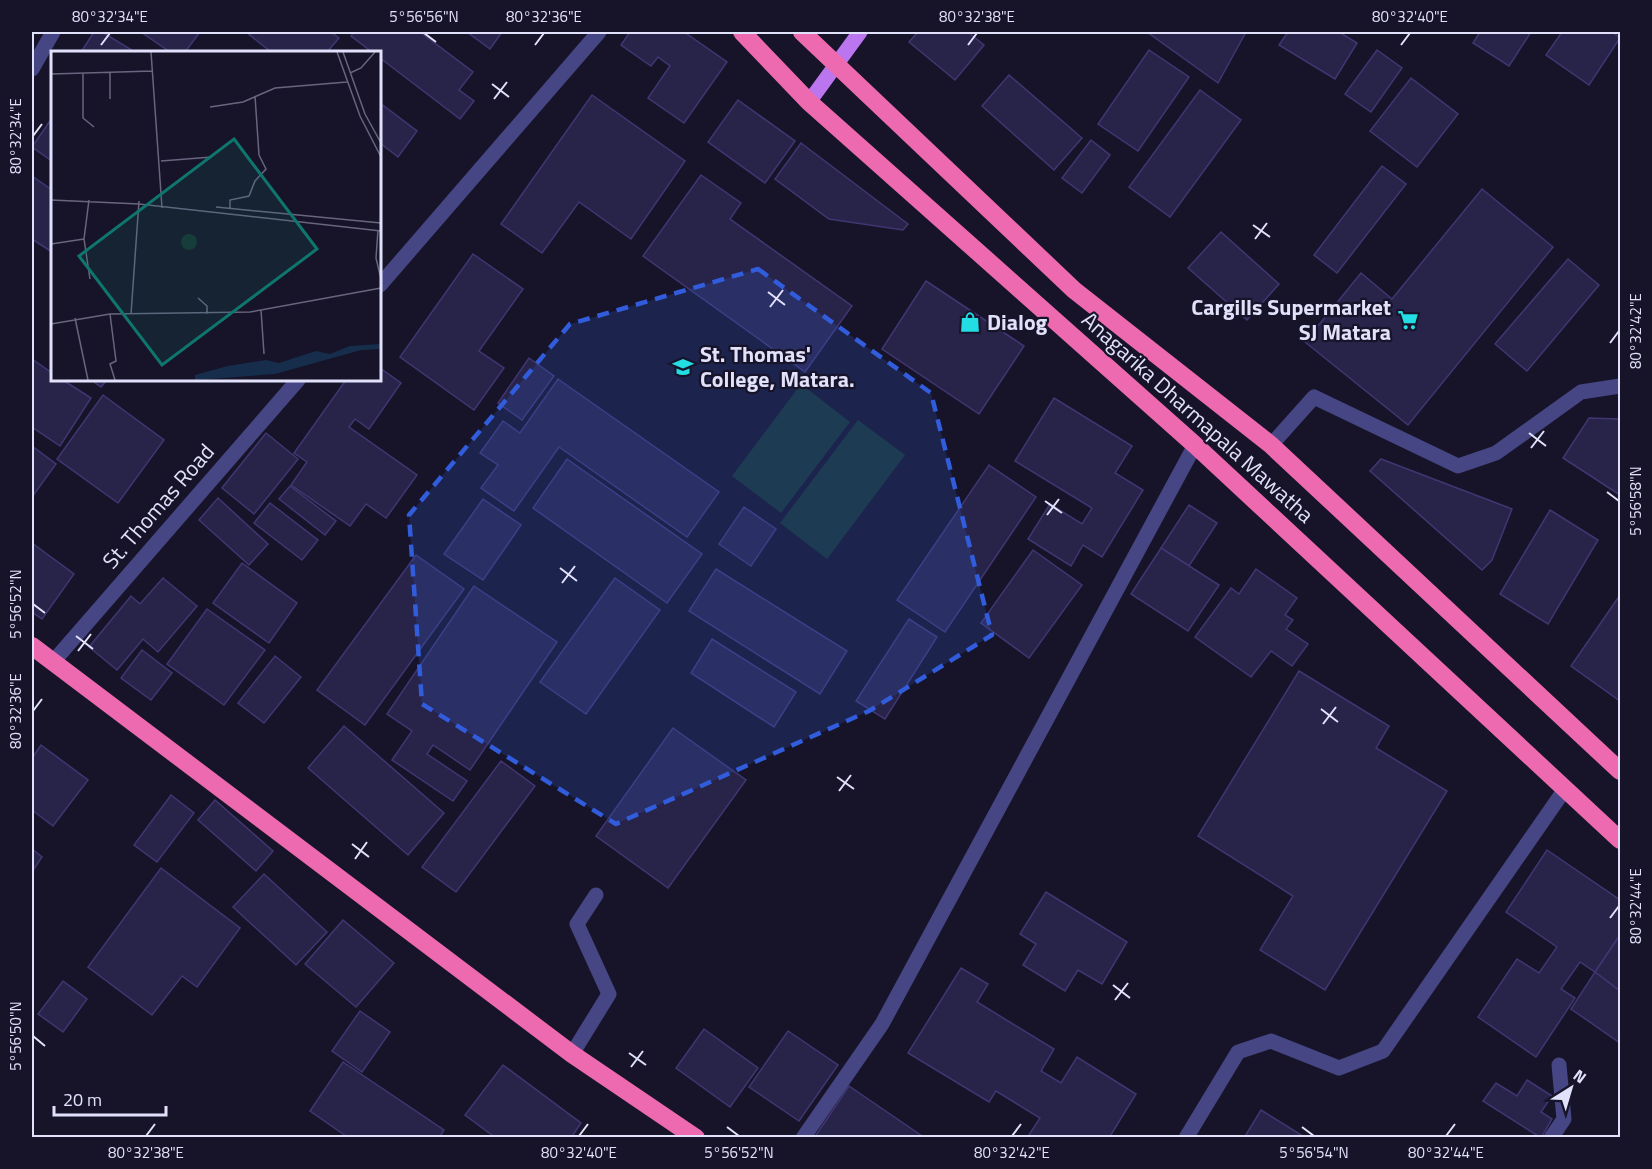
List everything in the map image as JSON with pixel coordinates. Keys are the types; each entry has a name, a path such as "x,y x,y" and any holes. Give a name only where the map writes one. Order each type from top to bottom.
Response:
{"highway":[{"name":"Anagarika Dharmapala Mawatha","path":"742,32 809,102 1195,445 1620,840"},
{"name":"Anagarika Dharmapala Mawatha","path":"802,32 1074,290 1271,445 1620,771"},
{"path":"32,646 572,1054 696,1137"}],"main road":[{"path":"809,102 860,32"}],"street":[{"path":"32,69 53,32"},
{"path":"381,284 599,32"},
{"name":"St. Thomas Road","path":"53,662 297,381"},
{"path":"1271,445 1314,397 1458,466 1496,453 1581,393 1620,386"},
{"path":"803,1137 882,1024 1195,445"},
{"path":"1186,1137 1238,1052 1271,1041 1339,1068 1383,1051 1565,789"},
{"path":"572,1054 609,994 577,924 596,895"},
{"path":"1551,1137 1564,1119 1559,1065"}],"highlighted area":[{"path":"758,269 931,393 992,635 869,711 616,824 422,704 409,515 570,324"}],"green space":[{"path":"801,384 850,422 781,513 732,476"},
{"path":"858,420 905,455 827,559 780,523"}],"building":[{"path":"94,32 102,32 133,51 82,51"},
{"path":"141,32 200,32 186,51 169,51"},
{"path":"246,32 331,32 339,38 328,51 270,51"},
{"path":"354,32 420,32 473,72 459,90 474,101 460,119 381,59 381,51 371,51 351,36"},
{"path":"467,32 502,32 490,49"},
{"path":"630,32 684,32 727,62 684,123 648,98 670,66 658,57 651,66 621,45"},
{"path":"918,32 968,32 984,45 955,80 909,42"},
{"path":"1147,32 1246,32 1218,83"},
{"path":"1288,32 1339,32 1357,43 1335,79 1279,45"},
{"path":"1480,32 1531,32 1509,66 1473,43"},
{"path":"1562,32 1612,32 1620,38 1589,85 1546,55"},
{"path":"1149,50 1189,77 1138,151 1098,124"},
{"path":"1377,50 1402,68 1371,112 1345,94"},
{"path":"1009,75 1082,138 1054,170 982,106"},
{"path":"1411,78 1458,114 1417,167 1370,131"},
{"path":"1200,90 1241,120 1170,217 1129,187"},
{"path":"592,95 685,161 631,239 579,202 542,253 501,224"},
{"path":"738,100 795,141 765,183 708,142"},
{"path":"381,104 417,131 398,157 381,144"},
{"path":"51,119 51,160 32,147"},
{"path":"1091,140 1110,155 1082,193 1062,178"},
{"path":"801,143 908,224 903,230 829,219 775,179"},
{"path":"1382,166 1406,184 1337,273 1314,255"},
{"path":"701,175 741,203 730,219 852,306 805,372 643,256"},
{"path":"32,176 51,189 51,251 32,239"},
{"name":"Cargills Supermarket SJ Matara","path":"1482,189 1553,247 1408,425 1305,342 1361,273 1392,299"},
{"path":"1221,232 1279,284 1247,320 1188,268"},
{"path":"473,254 523,289 479,351 504,368 474,410 400,357"},
{"path":"1568,259 1599,285 1527,371 1495,344"},
{"path":"926,281 1024,346 979,414 882,349"},
{"path":"529,358 554,376 522,420 498,403"},
{"path":"32,359 51,372 51,381 65,381 91,398 60,446 32,427"},
{"path":"381,369 401,383 369,429 355,419 349,427 417,475 386,518 366,504 350,526 291,485 307,462 294,453 345,381 381,381"},
{"path":"558,379 719,492 687,537 559,447 514,511 481,488 498,465 480,453 503,421 520,433"},
{"path":"92,381 106,381 101,387"},
{"path":"103,395 164,440 118,503 57,459"},
{"path":"1054,398 1132,446 1115,473 1143,490 1102,557 1083,545 1071,566 1028,539 1050,504 1082,524 1092,508 1015,461"},
{"path":"1589,418 1620,419 1620,495 1563,458"},
{"path":"266,433 298,459 254,514 222,488"},
{"path":"32,446 56,464 32,497"},
{"path":"567,459 702,554 667,603 533,508"},
{"path":"1381,459 1512,509 1492,560 1482,570 1370,471"},
{"path":"989,465 1036,497 945,632 897,600"},
{"path":"290,486 336,521 325,535 279,499"},
{"path":"218,498 268,544 249,565 199,520"},
{"path":"483,499 521,525 483,580 444,554"},
{"path":"270,503 318,540 302,560 254,523"},
{"path":"1189,505 1217,523 1189,566 1161,548"},
{"path":"744,507 776,529 751,566 719,544"},
{"path":"1550,510 1598,540 1548,624 1500,594"},
{"path":"32,543 74,574 42,619 32,612"},
{"path":"1161,548 1219,585 1188,631 1131,594"},
{"path":"1033,550 1082,585 1029,658 981,623"},
{"path":"416,555 464,589 365,725 317,690"},
{"path":"242,563 297,603 269,643 213,603"},
{"path":"716,569 847,651 820,694 689,611"},
{"path":"1256,569 1297,598 1285,615 1293,620 1286,629 1308,644 1292,666 1271,651 1251,677 1195,637 1231,588 1239,594"},
{"path":"163,578 197,606 158,652 143,639 117,670 89,647 131,596 140,604"},
{"path":"615,578 660,610 586,714 540,682"},
{"path":"474,586 557,642 470,770 433,745 427,754 467,781 453,801 392,760 412,731 387,714"},
{"path":"1620,595 1620,701 1571,666"},
{"path":"207,609 265,650 224,705 167,664"},
{"path":"909,619 937,637 885,719 856,701"},
{"path":"712,639 796,692 774,727 691,673"},
{"path":"142,650 172,673 151,700 121,678"},
{"path":"275,656 301,677 264,723 238,703"},
{"path":"1299,671 1389,726 1376,748 1447,791 1325,990 1260,950 1293,896 1198,836"},
{"path":"344,726 444,813 408,855 308,768"},
{"path":"673,728 746,780 668,888 596,836"},
{"path":"41,745 88,780 53,826 32,810 32,758"},
{"path":"501,761 535,786 456,892 422,867"},
{"path":"171,795 194,813 157,862 134,845"},
{"path":"215,800 273,851 256,871 198,820"},
{"path":"32,849 42,857 32,872"},
{"path":"1547,850 1620,900 1620,935 1595,972 1580,962 1561,989 1575,998 1536,1057 1478,1017 1517,959 1539,973 1557,947 1506,912"},
{"path":"161,868 240,928 197,987 182,976 152,1015 88,967"},
{"path":"264,874 327,932 296,965 233,907"},
{"path":"1046,892 1127,942 1102,984 1078,970 1065,991 1023,965 1036,944 1020,934"},
{"path":"343,920 394,963 356,1007 305,964"},
{"path":"1620,935 1620,991 1595,972"},
{"path":"961,968 988,984 977,1002 1054,1049 1041,1071 1061,1083 1077,1057 1136,1094 1109,1138 1027,1138 1040,1118 996,1091 989,1102 908,1053"},
{"path":"1595,972 1620,991 1620,1043 1571,1009"},
{"path":"63,981 87,999 63,1032 38,1014"},
{"path":"360,1011 390,1032 362,1072 332,1051"},
{"path":"704,1029 758,1068 730,1107 676,1068"},
{"path":"788,1031 838,1065 799,1121 749,1087"},
{"path":"343,1062 444,1130 439,1138 349,1138 310,1111"},
{"path":"503,1065 581,1123 571,1138 496,1138 465,1115"},
{"path":"1527,1080 1552,1096 1541,1112 1552,1119 1541,1138 1483,1101 1496,1083 1517,1096"},
{"path":"849,1086 925,1138 814,1138"},
{"path":"1261,1110 1306,1138 1244,1138"}],"place":[{"name":"Cargills Supermarket SJ Matara","path":"1408,320"},
{"name":"Dialog","path":"970,322"},
{"name":"St. Thomas' College, Matara.","path":"683,367"}]}
